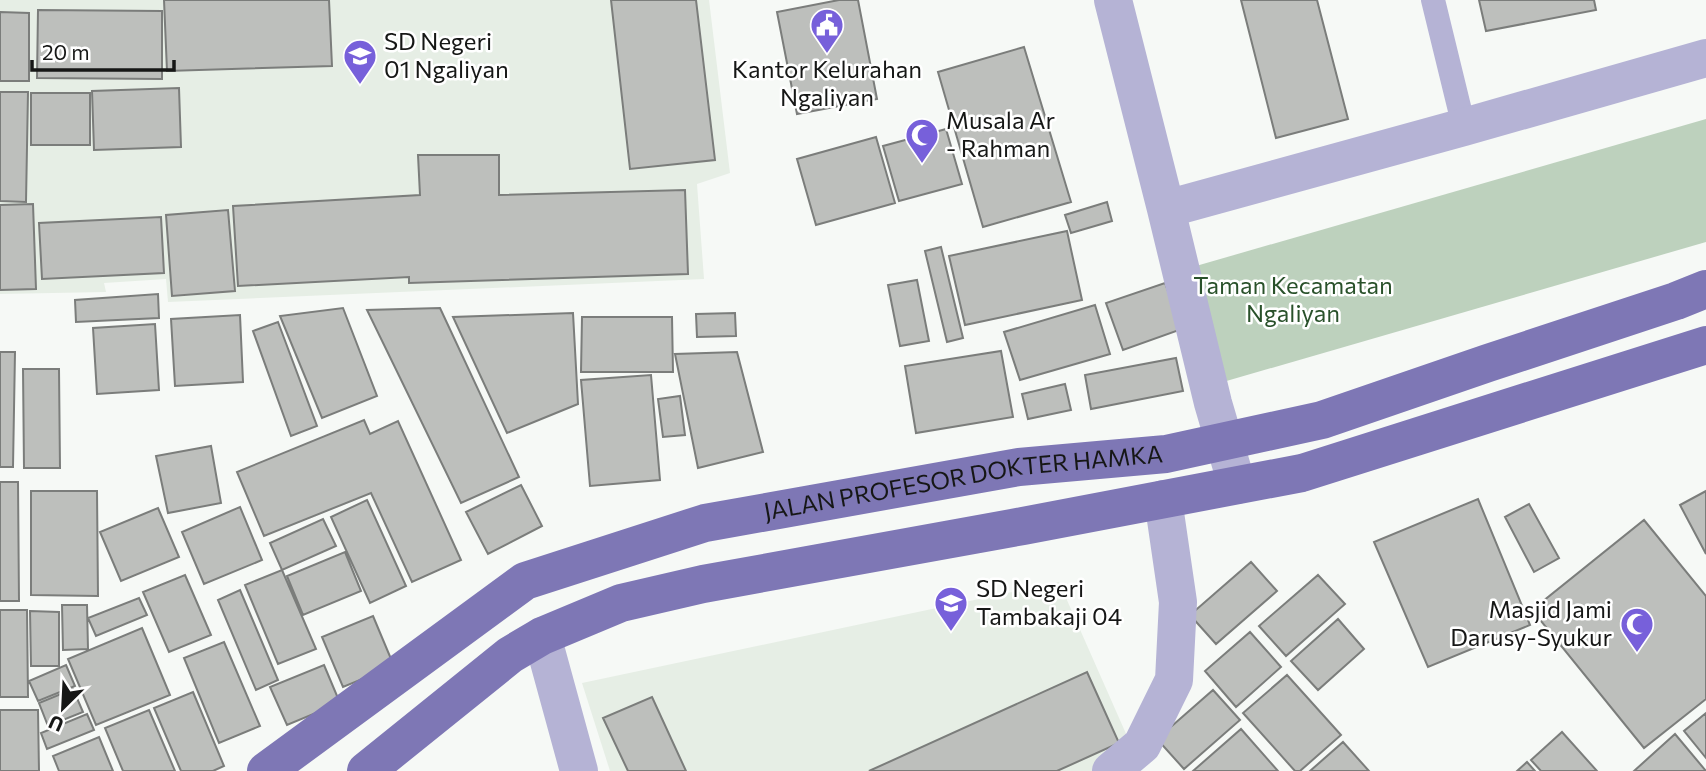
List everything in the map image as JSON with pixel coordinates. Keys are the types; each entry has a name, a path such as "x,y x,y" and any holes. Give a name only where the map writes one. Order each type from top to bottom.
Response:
{"main road":[{"name":"JALAN PROFESOR DOKTER HAMKA","path":"266,771 525,581 705,523 1019,467 1166,454 1322,420 1706,289"},
{"name":"JALAN PROFESOR DOKTER HAMKA","path":"366,771 510,655 542,636 621,603 703,584 1302,472 1706,345"}],"street":[{"path":"1112,0 1223,441 1237,485"},
{"path":"1166,209 1706,58"},
{"path":"1111,771 1142,746 1174,680 1178,602 1163,499"},
{"path":"542,636 579,771"}],"lane":[{"path":"1433,0 1464,127"}],"shaded area":[{"name":"SD Negeri 01 Ngaliyan","path":"0,0 709,0 730,173 697,184 704,279 168,302 166,279 104,283 106,292 0,294"},
{"name":"SD Negeri Tambakaji 04","path":"1059,582 1131,745 1100,771 610,771 582,683"}],"green space":[{"name":"Taman Kecamatan Ngaliyan","path":"1706,119 1706,242 1223,382 1189,268"}],"building":[{"path":"164,0 329,0 332,66 167,71"},
{"path":"611,0 696,0 715,160 630,169"},
{"name":"Kantor Kelurahan Ngaliyan","path":"839,0 858,0 877,99 797,114 777,12"},
{"path":"1241,0 1317,0 1348,119 1276,138"},
{"path":"1479,0 1594,0 1596,10 1486,31"},
{"path":"38,10 162,11 162,79 37,78"},
{"path":"0,12 29,13 29,81 0,81"},
{"path":"1024,47 1071,202 983,227 938,72"},
{"path":"179,88 181,147 94,150 92,91"},
{"path":"0,92 28,92 26,202 0,201"},
{"path":"31,93 90,93 90,145 31,145"},
{"name":"Musala Ar - Rahman","path":"946,129 962,184 899,201 883,146"},
{"path":"876,137 895,203 816,225 797,159"},
{"path":"418,155 499,155 499,195 685,190 688,274 409,283 409,277 238,286 233,206 420,195"},
{"path":"1107,202 1112,221 1071,233 1065,215"},
{"path":"33,204 36,289 0,290 0,205"},
{"path":"228,210 235,291 172,296 166,215"},
{"path":"161,217 164,273 42,279 39,223"},
{"path":"1067,231 1082,300 965,325 949,256"},
{"path":"941,247 963,338 947,342 925,251"},
{"path":"917,280 929,341 900,346 888,285"},
{"path":"1165,283 1182,329 1123,350 1106,303"},
{"path":"158,294 159,318 76,322 75,300"},
{"path":"1095,305 1110,354 1020,380 1004,332"},
{"path":"343,308 377,396 322,418 280,316"},
{"path":"440,308 519,477 461,503 367,310"},
{"path":"573,313 578,404 507,433 453,317"},
{"path":"735,313 736,336 697,337 696,314"},
{"path":"240,315 243,382 175,386 171,319"},
{"path":"582,317 672,317 673,372 581,372"},
{"path":"278,322 317,426 291,436 253,331"},
{"path":"155,324 159,390 97,394 93,328"},
{"path":"1001,351 1013,417 916,433 905,366"},
{"path":"0,352 15,352 13,467 0,467"},
{"path":"737,352 763,452 698,468 675,354"},
{"path":"1176,358 1183,391 1091,409 1085,375"},
{"path":"23,369 59,369 60,468 24,468"},
{"path":"651,375 660,480 590,486 581,380"},
{"path":"1065,384 1071,410 1028,419 1022,394"},
{"path":"680,396 685,435 663,437 658,399"},
{"path":"364,420 370,434 398,421 461,560 412,582 371,493 264,536 237,472"},
{"path":"211,446 221,503 168,513 156,456"},
{"path":"0,482 18,482 19,601 0,601"},
{"path":"521,485 542,526 488,554 466,512"},
{"path":"31,491 97,491 98,596 31,595"},
{"path":"1706,491 1706,554 1680,505"},
{"path":"1478,499 1530,625 1428,667 1374,542"},
{"path":"367,500 406,586 370,603 331,517"},
{"path":"1529,504 1559,558 1534,572 1505,517"},
{"path":"240,507 262,560 204,584 182,532"},
{"path":"158,508 179,557 121,581 100,532"},
{"path":"323,519 336,546 282,570 270,543"},
{"name":"Masjid Jami Darusy-Syukur","path":"1644,520 1706,596 1706,699 1644,748 1532,610"},
{"path":"345,552 361,591 303,615 287,576"},
{"path":"1251,562 1277,591 1216,644 1190,615"},
{"path":"282,570 316,649 278,664 245,585"},
{"path":"185,575 211,635 169,652 143,592"},
{"path":"1318,575 1345,604 1286,656 1259,626"},
{"path":"240,590 278,680 256,690 218,600"},
{"path":"139,598 147,615 96,636 88,618"},
{"path":"62,605 87,605 88,649 63,650"},
{"path":"0,610 27,610 28,697 0,697"},
{"path":"30,611 59,612 59,666 31,666"},
{"path":"373,616 394,666 343,687 322,637"},
{"path":"1338,619 1364,649 1318,690 1291,661"},
{"path":"142,628 170,695 96,725 68,659"},
{"path":"1250,632 1281,667 1236,707 1205,671"},
{"path":"224,642 260,726 219,743 184,658"},
{"path":"66,665 75,686 38,701 29,681"},
{"path":"324,665 340,703 287,725 270,687"},
{"path":"1087,672 1119,743 1057,771 869,771"},
{"path":"1287,675 1341,735 1300,771 1295,771 1243,713"},
{"path":"73,689 83,712 48,726 39,703"},
{"path":"1213,690 1240,720 1184,769 1157,739"},
{"path":"193,692 224,766 213,771 181,771 154,708"},
{"path":"652,697 686,771 628,771 603,718"},
{"path":"0,710 38,710 39,771 0,771"},
{"path":"149,710 175,771 123,771 105,728"},
{"path":"1706,713 1706,758 1684,731"},
{"path":"87,714 94,730 47,749 41,733"},
{"path":"1241,729 1278,771 1193,771"},
{"path":"1562,732 1597,771 1541,771 1531,760"},
{"path":"1675,734 1706,771 1634,771"},
{"path":"99,737 113,771 59,771 53,756"},
{"path":"1343,742 1369,771 1310,771"},
{"path":"1527,762 1535,771 1517,771"}],"place":[{"name":"Kantor Kelurahan Ngaliyan","path":"827,55"},
{"name":"SD Negeri 01 Ngaliyan","path":"360,86"},
{"name":"Musala Ar - Rahman","path":"922,165"},
{"name":"SD Negeri Tambakaji 04","path":"951,633"},
{"name":"Masjid Jami Darusy-Syukur","path":"1637,654"}]}
